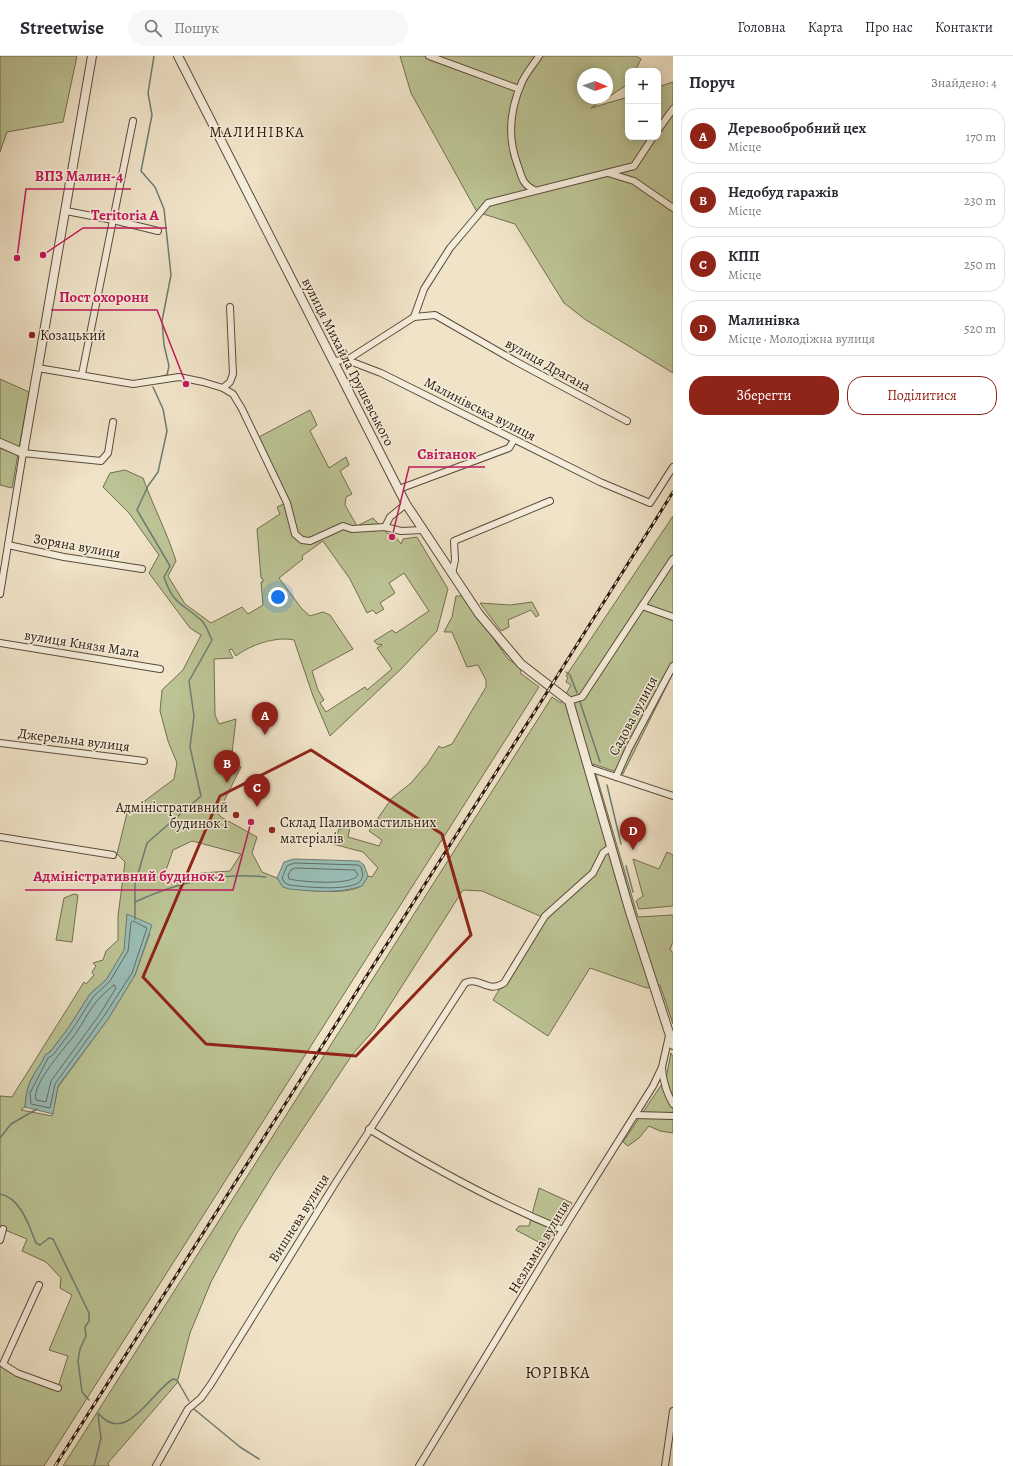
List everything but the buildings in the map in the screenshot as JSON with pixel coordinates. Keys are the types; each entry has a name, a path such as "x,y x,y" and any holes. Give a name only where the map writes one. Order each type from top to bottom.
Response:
{"street":[{"path":"0,594 92,56"},
{"name":"вулиця Михайла Грушевського","path":"178,56 406,504 479,614 521,664 569,701"},
{"path":"429,56 519,89"},
{"path":"534,190 525,186 512,150 510,129 513,107 522,80 539,56"},
{"path":"661,126 673,109"},
{"path":"82,374 134,121"},
{"path":"333,361 347,360 414,317 424,290 450,248 488,203 534,190 634,166 651,140"},
{"path":"608,173 634,181 673,208"},
{"path":"66,211 158,231"},
{"path":"223,388 230,382 233,374 230,307"},
{"name":"вулиця Драгана","path":"414,317 435,315 515,361 627,421"},
{"name":"Малинівська вулиця","path":"347,360 381,373 600,482 650,503 673,467"},
{"path":"38,368 82,374 133,384 179,378 208,383 223,388 233,394 242,409 287,503 295,534 302,540 310,541 343,526 352,529 385,526 401,531 423,530"},
{"path":"0,443 23,453 101,461 108,453 113,422"},
{"path":"399,489 509,448 514,440"},
{"path":"452,574 455,560 454,541 550,501"},
{"path":"385,526 390,517 406,504"},
{"name":"Зоряна вулиця","path":"8,545 64,557 142,569"},
{"path":"673,559 582,697 569,701 669,1036 673,1045"},
{"path":"642,606 673,616"},
{"name":"вулиця Князя Мала","path":"0,643 160,669"},
{"name":"Садова вулиця","path":"616,777 629,748 673,666"},
{"name":"Джерельна вулиця","path":"0,744 144,761"},
{"path":"589,768 673,796"},
{"path":"0,838 113,855"},
{"name":"Вишнева вулиця","path":"156,1466 188,1409 201,1398 211,1384 369,1129 465,984 475,981 491,988 497,987 504,983 546,916 592,873 603,852 612,847"},
{"name":"Незламна вулиця","path":"420,1466 563,1230 653,1086 662,1067 669,1036"},
{"path":"662,1067 662,1079 673,1104"},
{"path":"635,1115 673,1116"},
{"path":"369,1129 450,1177 533,1218 563,1230"},
{"path":"0,1240 3,1229"},
{"path":"40,1285 1,1363 17,1373 58,1388"},
{"path":"665,1466 673,1411"}],"highlighted area":[{"path":"311,750 442,834 471,935 356,1056 206,1044 143,977 220,796"}],"green space":[{"path":"0,56 77,56 63,122 7,132 0,152"},
{"path":"400,56 636,56 641,59 636,68 625,68 625,86 613,94 613,68 577,68 577,104 597,104 591,108 604,104 613,104 613,101 625,98 625,140 661,140 661,86 673,82 673,373 586,320 564,303 515,224 477,212 411,93"},
{"path":"0,379 29,392 12,488 0,485"},
{"path":"229,387 237,397 257,438 310,410 317,425 310,431 329,468 346,457 349,465 340,471 352,494 346,497 345,505 357,526 373,518 388,534 392,532 401,544 403,539 417,537 448,589 437,631 401,669 330,736 313,696 294,640 271,640 248,648 236,656 232,649 229,650 233,658 214,659 215,715 219,724 236,719 231,762 241,767 223,803 213,808 221,817 257,837 252,853 262,872 277,878 283,887 300,890 334,892 354,889 361,886 368,876 372,877 378,868 363,852 333,844 339,829 350,827 348,837 379,846 382,840 369,831 392,798 411,783 428,763 439,746 442,748 452,744 486,687 486,680 478,665 467,667 452,632 444,632 452,617 456,596 463,596 508,659 522,668 520,673 539,687 44,1466 0,1466 0,1366 58,1387 68,1356 49,1350 72,1295 60,1288 61,1278 46,1262 22,1251 27,1239 0,1228 0,1096 12,1097 84,982 86,984 94,975 92,972 96,966 93,963 103,960 106,951 118,940 118,916 125,862 117,854 129,805 138,806 174,779 177,763 168,741 160,711 162,690 183,670 201,635 190,628 149,573 159,555 129,513 103,487 110,473 125,470 143,478 176,561 168,576 185,604 211,623 242,607 248,614 263,605 261,582 263,582 263,579 261,578 257,529 280,514 277,507 286,503 239,406 226,390","holes":["323,541 350,579 367,613 373,610 376,614 384,609 380,603 395,593 389,583 404,573 429,611 396,633 392,630 374,641 378,645 382,645 377,648 392,669 367,690 365,687 326,712 320,703 324,700 318,690 312,671 353,649 330,615 323,612 310,616 302,609 279,578 303,559 302,556","192,841 241,854 230,871 202,873 162,882 173,850","128,915 150,933 135,975 108,1019 58,1087 52,1116 21,1110 25,1107 30,1081 45,1055 50,1052 69,1027 90,994 106,980 125,950"]},
{"path":"673,516 673,673 623,774 593,764 638,917 673,915 673,942 670,949 673,953 673,1024 660,985 647,988 590,968 548,1036 493,1000 542,917 482,891 463,890 374,1030 352,1055 275,1171 237,1233 211,1282 190,1333 177,1383 108,1463 109,1466 63,1466 552,697 561,703 571,685 566,682 568,677 566,676"},
{"path":"532,602 539,615 536,617 531,610 508,620 509,627 501,631 480,603 510,605"},
{"path":"667,852 673,855 673,906 639,909 636,901 643,896 633,859 659,869"},
{"path":"74,894 78,895 72,942 56,940 64,898"},
{"path":"671,1053 673,1057 673,1133 660,1131 649,1126 639,1138 628,1146 623,1142 666,1078"},
{"path":"539,1188 572,1203 546,1246 516,1230 519,1226 529,1226"}],"water":[{"path":"294,859 359,861 364,865 368,876 362,886 353,889 326,891 289,889 283,887 277,878 284,862"},
{"path":"127,914 152,925 135,975 108,1019 58,1086 53,1114 25,1107 29,1085 45,1055 50,1052 69,1027 90,994 106,980 124,950"}],"waterway":[{"path":"154,56 148,93 152,115 141,171 155,187 164,209 171,275 162,321 164,345 169,366 167,375 159,377"},
{"path":"135,919 135,884 147,843 201,796 190,747 194,716 189,681 212,640 203,622 179,603 171,593 164,577 170,566 137,510 148,486 158,472 167,431 163,409 153,387"},
{"path":"566,672 570,675 577,693"},
{"path":"580,702 600,762"},
{"path":"607,785 621,844"},
{"path":"626,866 633,892"},
{"path":"135,902 166,889 199,880 233,876 266,877"},
{"path":"0,1138 11,1124 37,1109"},
{"path":"0,1194 14,1201 19,1207 27,1221 36,1243 40,1245 49,1238 53,1239 89,1313 89,1321 85,1327 86,1336 80,1349 78,1361 82,1392 89,1400"},
{"path":"98,1413 108,1422 119,1424 128,1420 138,1413 165,1385 173,1379 177,1380 189,1401"},
{"path":"194,1409 240,1447 259,1459"},
{"path":"94,1466 101,1438 98,1415"}],"railway":[{"path":"55,1466 673,492"}],"place":[{"name":"Teritoria A","path":"43,255"},
{"name":"ВПЗ Малин-4","path":"17,258"},
{"name":"Козацький","path":"32,335"},
{"name":"Пост охорони","path":"186,384"},
{"name":"Світанок","path":"392,537"},
{"name":"Деревообробний цех","path":"265,735"},
{"name":"Недобуд гаражів","path":"227,783"},
{"name":"КПП","path":"257,807"},
{"name":"Адміністративний будинок 1","path":"236,815"},
{"name":"Адміністративний будинок 2","path":"251,822"},
{"name":"Склад Паливомастильних матеріалів","path":"272,830"},
{"name":"Малинівка","path":"633,850"}],"district":[{"name":"МАЛИНІВКА","path":"257,132"},
{"name":"ЮРІВКА","path":"558,1373"}]}
